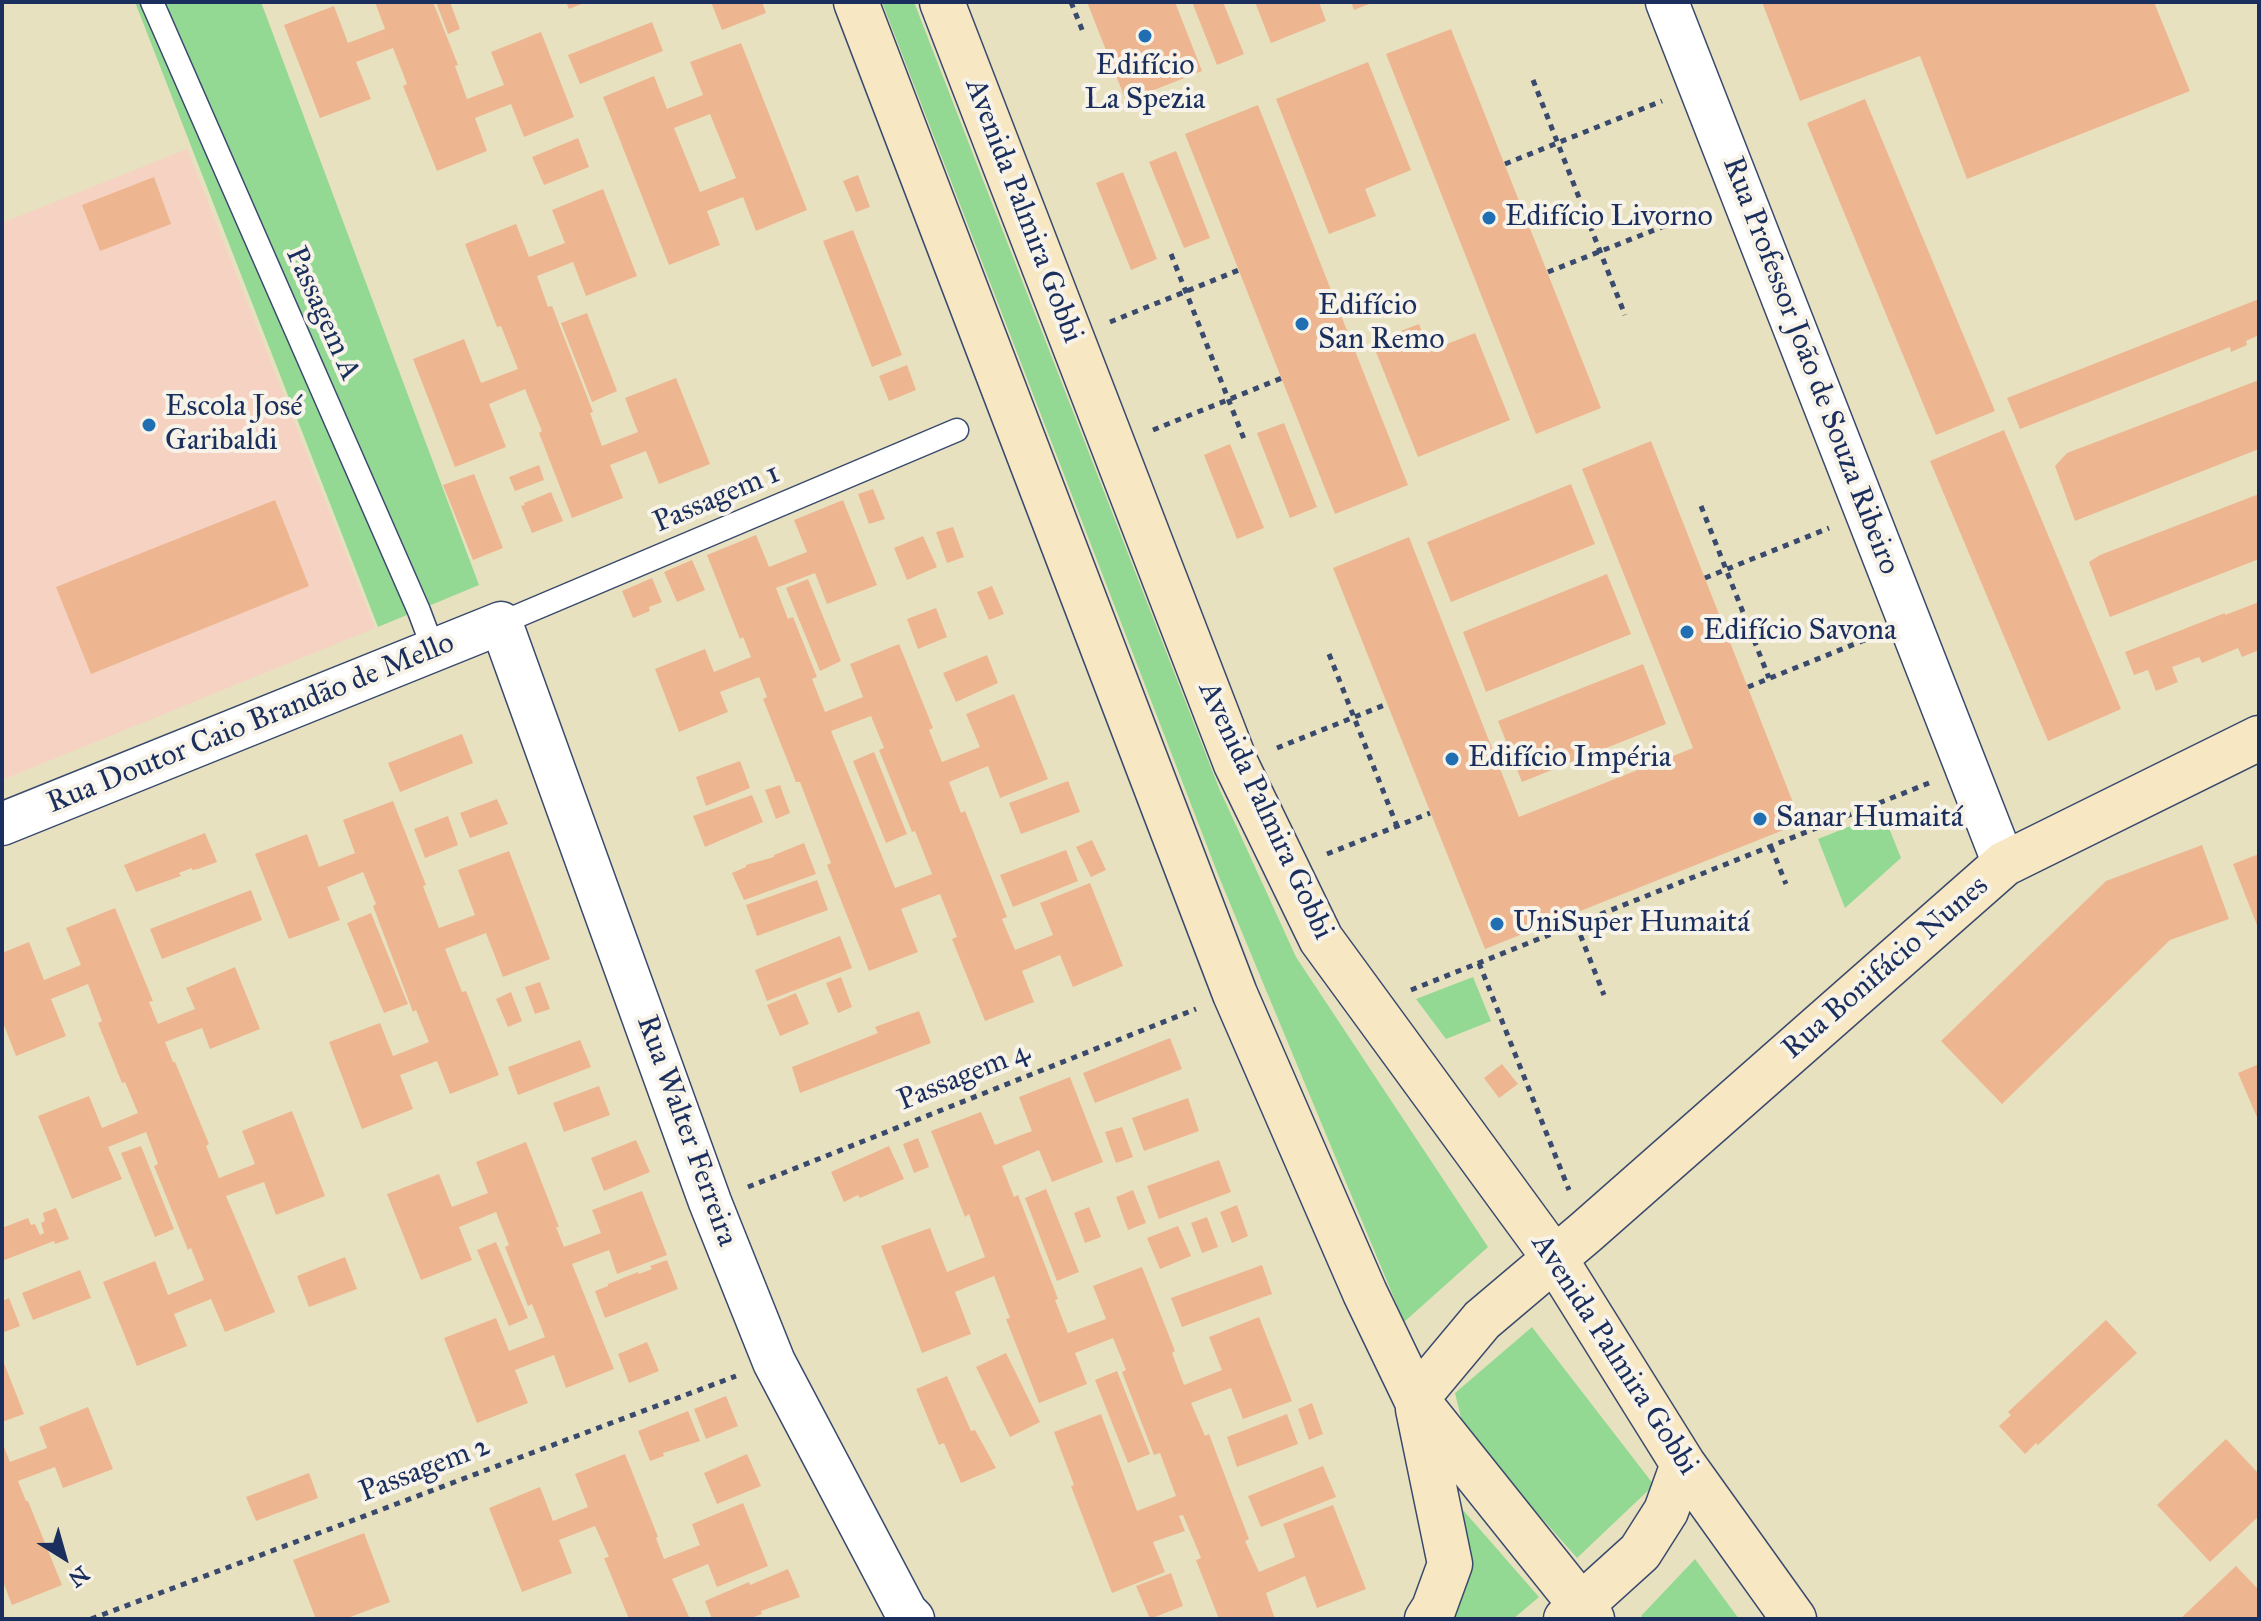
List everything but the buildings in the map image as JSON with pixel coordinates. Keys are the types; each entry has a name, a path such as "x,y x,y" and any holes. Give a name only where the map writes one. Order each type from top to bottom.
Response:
{"street":[{"path":"856,2 1235,994 1365,1293 1416,1399 1579,1615 1640,1552 1666,1511 1683,1464"},
{"name":"Avenida Palmira Gobbi","path":"942,2 1236,764 1321,939 1370,1006 1570,1246 1683,1464 1794,1619"},
{"name":"Rua Professor João de Souza Ribeiro","path":"1667,2 2004,864"},
{"name":"Rua Doutor Caio Brandão de Mello","path":"2,824 501,623"},
{"name":"Rua Walter Ferreira","path":"501,623 710,1202 774,1362 906,1612 913,1619"},
{"name":"Rua Bonifácio Nunes","path":"1416,1399 1482,1320 2004,864 2259,738"},
{"path":"1416,1399 1450,1564 1427,1619"}],"lane":[{"name":"Passagem A","path":"152,2 434,651"},
{"name":"Passagem 1","path":"501,623 957,430"}],"path":[{"path":"1071,2 1083,32"},
{"path":"1533,80 1625,315"},
{"path":"1505,164 1700,86"},
{"path":"1548,272 1743,195"},
{"path":"1171,254 1244,439"},
{"path":"1118,318 1239,270"},
{"path":"1162,426 1282,378"},
{"path":"1701,506 1769,678"},
{"path":"1705,578 1867,513"},
{"path":"1748,687 1910,622"},
{"path":"1329,654 1397,826"},
{"path":"1287,744 1387,704"},
{"path":"1370,1006 1967,768"},
{"path":"1330,853 1430,813"},
{"path":"1771,847 1786,884"},
{"path":"1576,924 1604,995"},
{"path":"1479,963 1570,1246"},
{"name":"Passagem 4","path":"710,1202 1235,994"},
{"name":"Passagem 2","path":"91,1619 774,1362"}],"shaded area":[{"name":"Escola José Garibaldi","path":"187,149 375,628 2,780 2,223"}],"green space":[{"path":"135,2 261,2 479,585 378,627"},
{"path":"882,2 914,2 1219,788 1296,957 1488,1247 1404,1322 1219,877"},
{"path":"1883,813 1901,858 1845,908 1818,839"},
{"path":"1473,977 1491,1021 1446,1039 1416,999"},
{"path":"1532,1327 1654,1485 1577,1558 1464,1430 1455,1393"},
{"path":"1463,1510 1539,1597 1513,1619 1450,1619 1467,1583"},
{"path":"1695,1559 1739,1619 1644,1619 1641,1616"}],"place":[{"name":"Edifício La Spezia","path":"1145,36"},
{"name":"Edifício Livorno","path":"1489,218"},
{"name":"Edifício San Remo","path":"1302,324"},
{"name":"Escola José Garibaldi","path":"149,425"},
{"name":"Edifício Savona","path":"1687,632"},
{"name":"Edifício Impéria","path":"1452,759"},
{"name":"Sanar Humaitá","path":"1760,819"},
{"name":"UniSuper Humaitá","path":"1497,924"}]}
